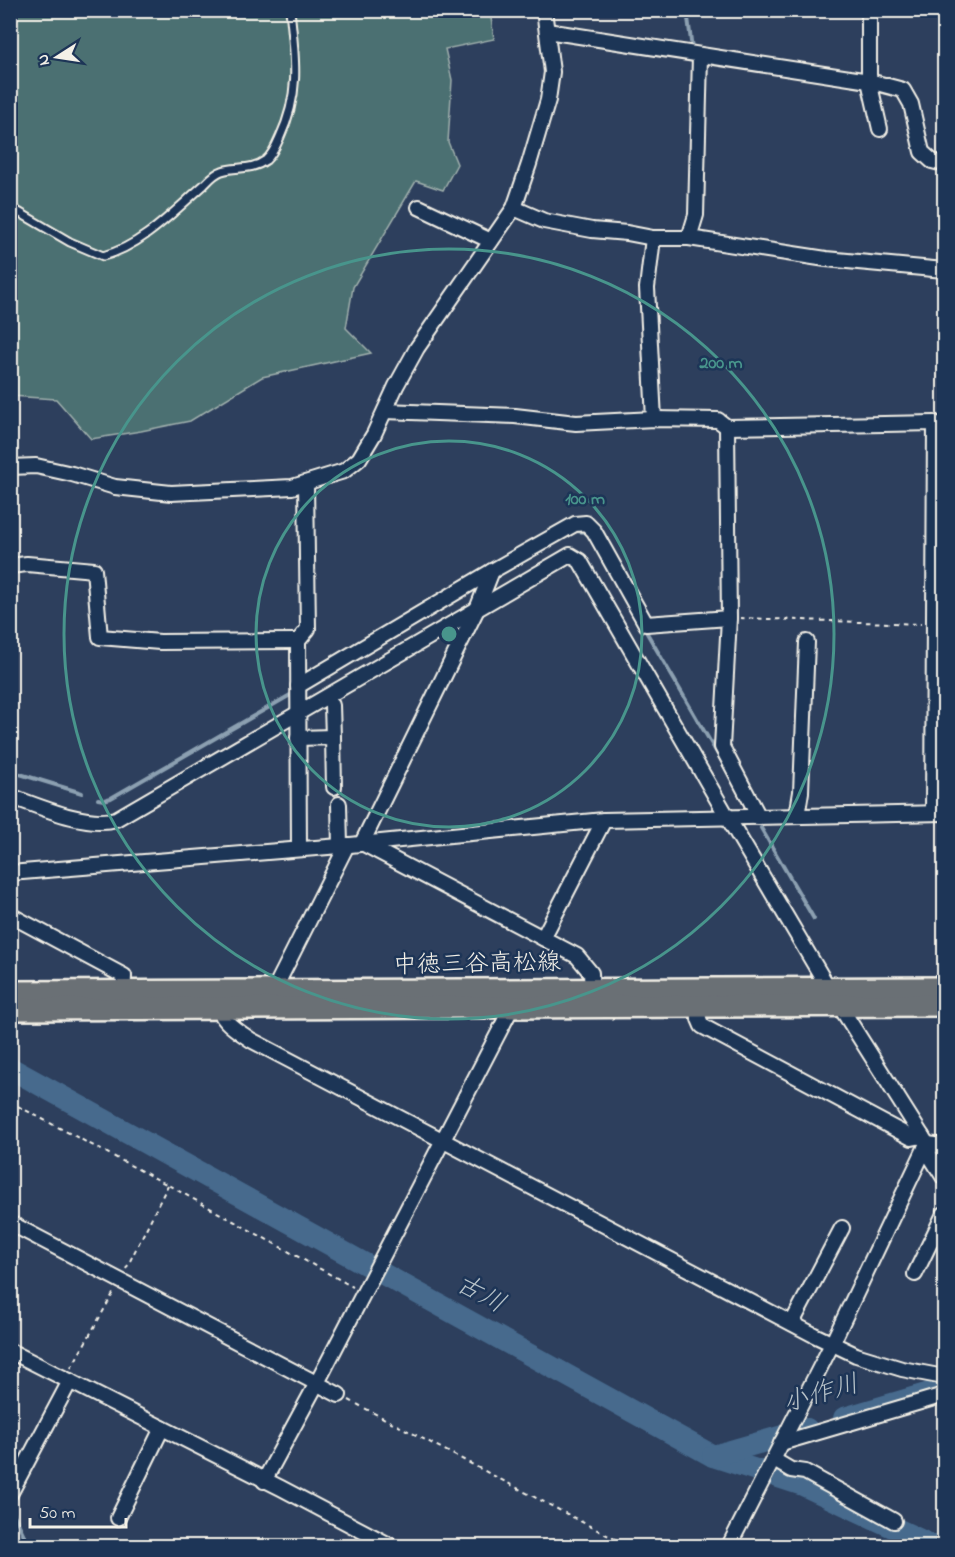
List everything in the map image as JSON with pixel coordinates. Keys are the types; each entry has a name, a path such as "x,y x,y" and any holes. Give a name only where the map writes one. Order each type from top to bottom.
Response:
{"main road":[{"name":"中徳三谷高松線","path":"10,993 123,1000 516,999 834,997 945,988"},
{"name":"中徳三谷高松線","path":"218,1000 278,992 516,999"},
{"name":"中徳三谷高松線","path":"834,997 945,1005"},
{"name":"中徳三谷高松線","path":"10,1009 123,1000"}],"street":[{"path":"10,468 36,466 115,487 171,493 292,487 344,471 359,459 417,348 514,208 548,100 552,72 544,10"},
{"path":"869,10 869,81 880,129"},
{"path":"547,31 869,81 903,90 911,104 922,152 932,161 945,164"},
{"path":"689,238 696,215 700,56"},
{"path":"419,207 491,241"},
{"path":"514,208 544,221 592,231 627,233 652,238 689,238 826,259 945,270"},
{"path":"652,238 647,288 654,419"},
{"path":"10,873 604,820 939,813 934,625 935,423 727,427 718,420 654,419 576,423 514,416 384,411"},
{"path":"727,427 729,618 722,747 759,817"},
{"path":"298,849 298,641 308,629 306,483"},
{"path":"298,686 575,524 586,523 594,531 646,624 729,618"},
{"path":"10,796 69,816 106,822 116,819 570,555 580,561 728,818 945,1178"},
{"path":"10,566 27,564 94,570 100,637 160,642 298,641"},
{"path":"362,843 477,609 492,571"},
{"path":"797,816 801,792 807,642"},
{"path":"332,705 334,788"},
{"path":"298,738 333,737"},
{"path":"278,992 278,982 344,845 339,804"},
{"path":"543,938 604,820"},
{"path":"362,843 577,956 591,973 592,998"},
{"path":"10,915 124,976 123,1000"},
{"path":"698,998 702,1026 912,1138 945,1146"},
{"path":"272,1484 317,1383 516,999"},
{"path":"218,1000 225,1021 251,1040 832,1344 856,1355 902,1369 945,1377"},
{"path":"729,1546 832,1344 925,1142"},
{"path":"915,1274 945,1214"},
{"path":"10,1223 345,1398"},
{"path":"792,1323 842,1228"},
{"path":"10,1351 391,1546"},
{"path":"10,1494 70,1381"},
{"path":"782,1442 945,1395"},
{"path":"118,1518 162,1428"},
{"path":"773,1462 791,1470 805,1472 894,1521"}],"lane":[{"path":"10,207 70,242 103,256 125,248 159,225 221,171 255,166 267,159 287,123 294,91 296,65 290,10"}],"path":[{"path":"729,618 934,625"},
{"path":"10,1102 365,1290"},
{"path":"345,1398 628,1546"}],"green space":[{"path":"10,11 490,11 494,39 445,49 452,80 448,142 457,164 443,190 416,181 353,287 346,328 371,353 262,377 190,421 91,439 56,399 11,396"}],"waterway":[{"path":"687,10 692,49"},
{"path":"576,531 585,532 590,537"},
{"path":"644,628 728,772"},
{"path":"98,799 111,798 292,694"},
{"path":"10,771 82,793"},
{"path":"761,828 814,919"},
{"name":"古川","path":"10,1068 713,1456 803,1485 933,1546"},
{"name":"小作川","path":"844,1418 936,1391"},
{"name":"小作川","path":"713,1456 807,1429"},
{"path":"10,1506 29,1546"}]}
